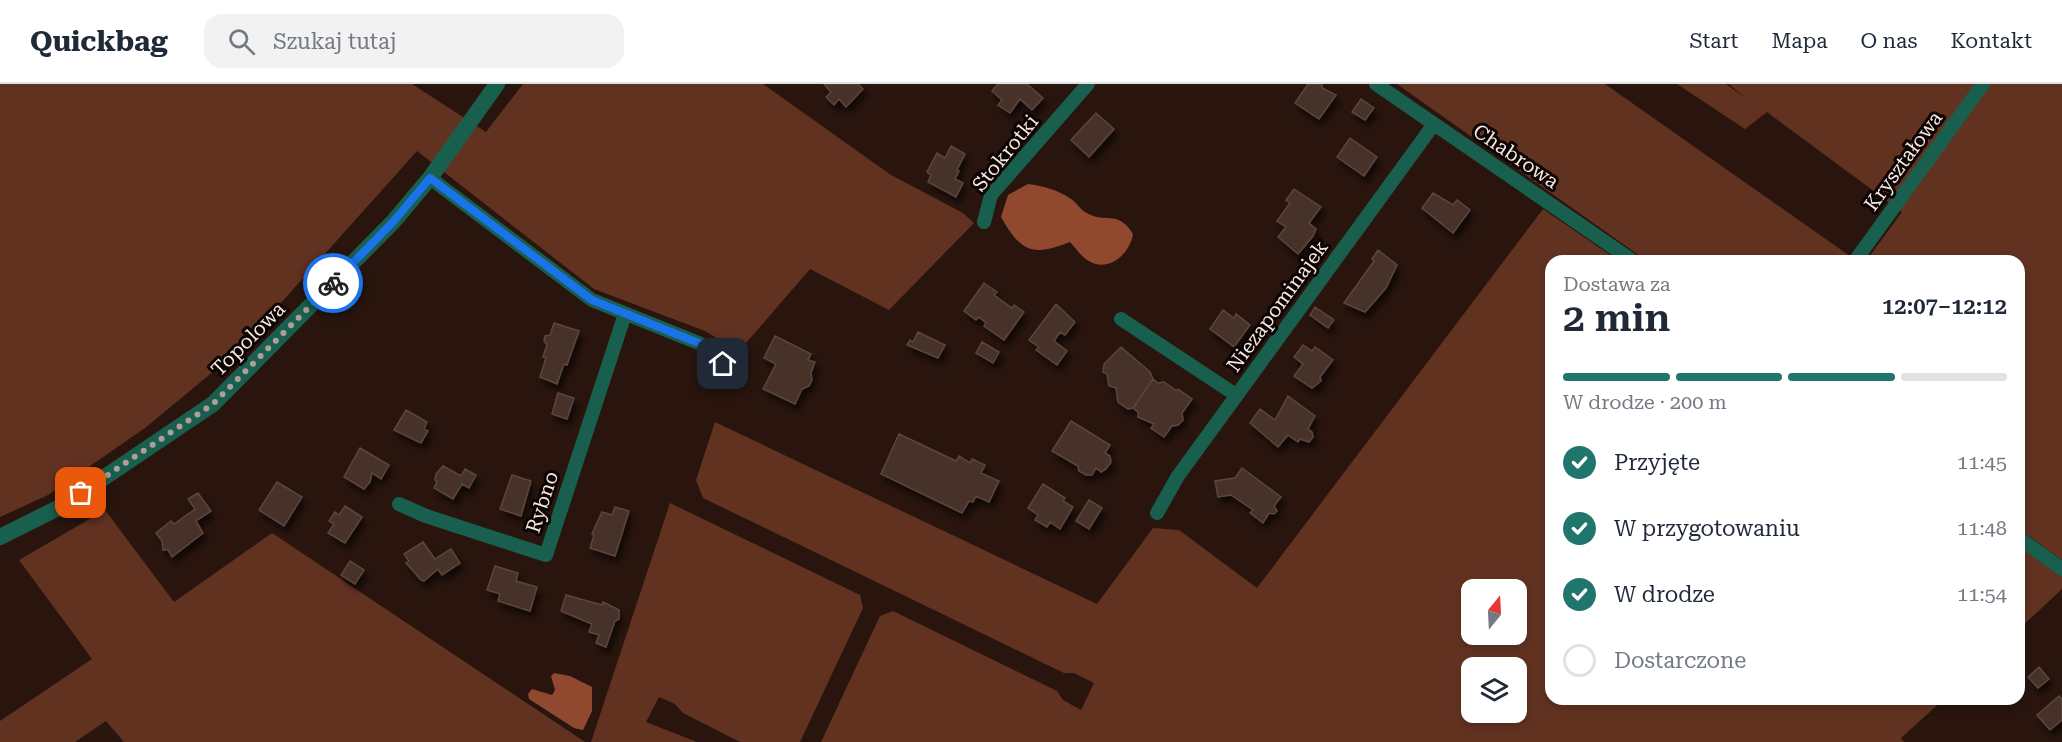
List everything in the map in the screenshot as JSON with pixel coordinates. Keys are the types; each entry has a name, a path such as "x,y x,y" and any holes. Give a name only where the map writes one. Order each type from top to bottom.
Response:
{"street":[{"name":"Topolowa","path":"0,537 62,506 213,404 393,222 430,178 497,84"},
{"name":"Stokrotki","path":"984,222 991,195 1088,84"},
{"name":"Chabrowa","path":"1376,84 1624,255"},
{"name":"Kryształowa","path":"1860,255 1983,84"},
{"name":"Niezapominajek","path":"1157,513 1178,476 1434,124"},
{"path":"430,178 592,300 701,344 723,364"},
{"name":"Rybno","path":"399,504 426,516 546,555 625,314"},
{"path":"1121,319 1236,395"},
{"path":"2025,542 2062,569"}],"shaded area":[{"path":"0,84 412,84 486,132 523,84 763,84 891,175 963,213 974,223 889,310 810,269 739,351 705,331 594,289 417,151 237,352 145,428 48,495 0,517"},
{"path":"1397,84 1605,84 1848,255 1639,255"},
{"path":"1677,84 1726,84 1747,99 1729,84 2062,84 2062,560 2025,533 2025,255 1870,255 1902,212 1767,112 1745,129"},
{"path":"1028,184 1061,193 1092,216 1122,221 1133,234 1128,248 1117,260 1103,265 1087,260 1070,242 1037,250 1022,244 1008,229 1001,217 1008,195"},
{"path":"1543,209 1610,255 1545,255 1545,705 1937,705 1901,738 1904,742 821,742 880,616 893,611 1057,691 1063,700 1081,710 1094,683 1074,673 1064,673 703,498 696,480 715,422 1097,604 1153,528 1179,530 1257,588"},
{"path":"670,503 860,595 863,608 800,742 740,742 683,713 675,704 659,697 646,722 697,742 591,742"},
{"path":"105,510 174,602 272,533 585,742 124,742 106,721 75,742 0,742 0,721 92,659 19,560"},
{"path":"2025,547 2062,574 2062,589 2025,623"},
{"path":"554,673 570,676 592,687 592,711 583,730 574,728 529,699 528,694 532,689 552,695 555,690 551,676"}],"building":[{"path":"824,84 858,84 863,89 846,107 839,99 834,105 826,97 831,92"},
{"path":"998,84 1027,84 1043,98 1032,110 1020,99 1010,113 998,105 1002,100 992,91"},
{"path":"1308,84 1322,84 1322,88 1336,95 1319,119 1295,103"},
{"path":"1361,99 1374,108 1365,120 1352,112"},
{"path":"1096,113 1114,129 1089,157 1071,140"},
{"path":"1350,138 1377,157 1364,176 1337,157"},
{"path":"951,146 965,154 955,179 963,183 956,197 928,182 931,175 927,172 937,153 945,158"},
{"path":"1294,189 1321,207 1309,223 1316,229 1313,236 1298,254 1278,237 1286,227 1277,221 1290,203 1286,200"},
{"path":"1433,193 1453,205 1457,200 1470,210 1453,233 1422,208"},
{"path":"1378,250 1397,265 1386,288 1365,312 1344,303 1374,261 1372,259"},
{"path":"984,283 997,292 994,295 1012,308 1014,305 1024,312 1004,340 984,326 986,323 979,317 976,320 964,311"},
{"path":"1056,304 1075,322 1065,335 1060,332 1054,341 1067,351 1057,365 1036,350 1039,347 1029,340"},
{"path":"1315,307 1334,320 1328,328 1310,315"},
{"path":"1223,310 1234,318 1236,314 1250,325 1234,347 1210,329"},
{"path":"554,323 579,331 567,365 564,364 557,384 540,377 546,358 543,357 547,345 544,341 545,336 550,335"},
{"path":"918,332 945,345 938,358 907,345 910,340 913,342"},
{"path":"775,336 811,354 808,360 815,362 811,373 812,380 809,386 802,389 795,404 763,389 776,364 764,358"},
{"path":"982,342 999,352 993,363 976,353"},
{"path":"1303,345 1312,351 1315,347 1333,360 1320,377 1321,381 1312,388 1294,376 1303,364 1294,357"},
{"path":"1121,347 1150,372 1153,379 1133,408 1128,409 1118,402 1116,388 1109,386 1107,374 1103,372 1104,364"},
{"path":"1153,379 1158,383 1164,382 1177,391 1178,389 1192,399 1182,413 1183,420 1178,425 1172,426 1164,437 1151,428 1154,424 1138,417 1138,412 1133,408"},
{"path":"558,393 574,398 567,419 552,414"},
{"path":"1288,396 1315,416 1308,429 1312,432 1313,437 1309,442 1300,439 1298,442 1288,435 1278,447 1250,423 1260,409 1275,420"},
{"path":"406,410 427,422 424,429 428,431 421,443 394,430"},
{"path":"1071,421 1110,445 1105,453 1110,456 1111,462 1106,469 1101,472 1096,468 1092,475 1086,475 1079,471 1078,466 1052,451"},
{"path":"899,434 956,461 959,456 970,463 972,459 985,465 981,473 999,481 989,502 976,496 973,502 969,501 962,513 881,474"},
{"path":"360,448 389,465 381,479 372,473 370,482 364,489 344,477"},
{"path":"443,466 461,476 465,469 476,475 469,488 462,484 453,499 434,488 437,482 436,474"},
{"path":"1242,468 1281,497 1274,506 1277,511 1274,514 1269,513 1263,523 1250,513 1253,510 1231,495 1218,497 1215,481 1235,478"},
{"path":"512,475 531,481 521,516 500,509"},
{"path":"277,482 302,497 284,526 259,510"},
{"path":"1043,484 1065,498 1063,501 1073,507 1060,529 1050,522 1047,527 1035,520 1038,515 1028,508"},
{"path":"198,493 211,511 196,521 203,533 172,557 168,550 163,550 162,541 156,533 171,521 174,524 195,509 188,499"},
{"path":"1089,500 1102,508 1089,529 1076,521"},
{"path":"345,506 362,517 345,543 328,533 334,524 329,521 335,512 339,515"},
{"path":"615,507 629,511 615,556 590,548 594,535 592,534 602,512 612,515"},
{"path":"423,542 435,559 451,549 460,563 442,575 438,569 424,581 421,580 406,563 409,561 404,554"},
{"path":"350,561 364,570 355,584 341,575"},
{"path":"495,566 518,573 516,581 537,587 530,611 498,601 500,594 487,590"},
{"path":"566,595 602,605 603,602 619,610 619,619 615,621 606,647 596,643 599,635 589,632 592,624 561,611"},
{"path":"2039,667 2049,679 2038,688 2028,677"},
{"path":"2059,696 2062,699 2062,720 2050,730 2037,715"}],"way so far":[{"path":"81,493 213,404 333,283"}],"route":[{"path":"333,283 393,222 430,178 592,300 701,344 723,364"}]}
